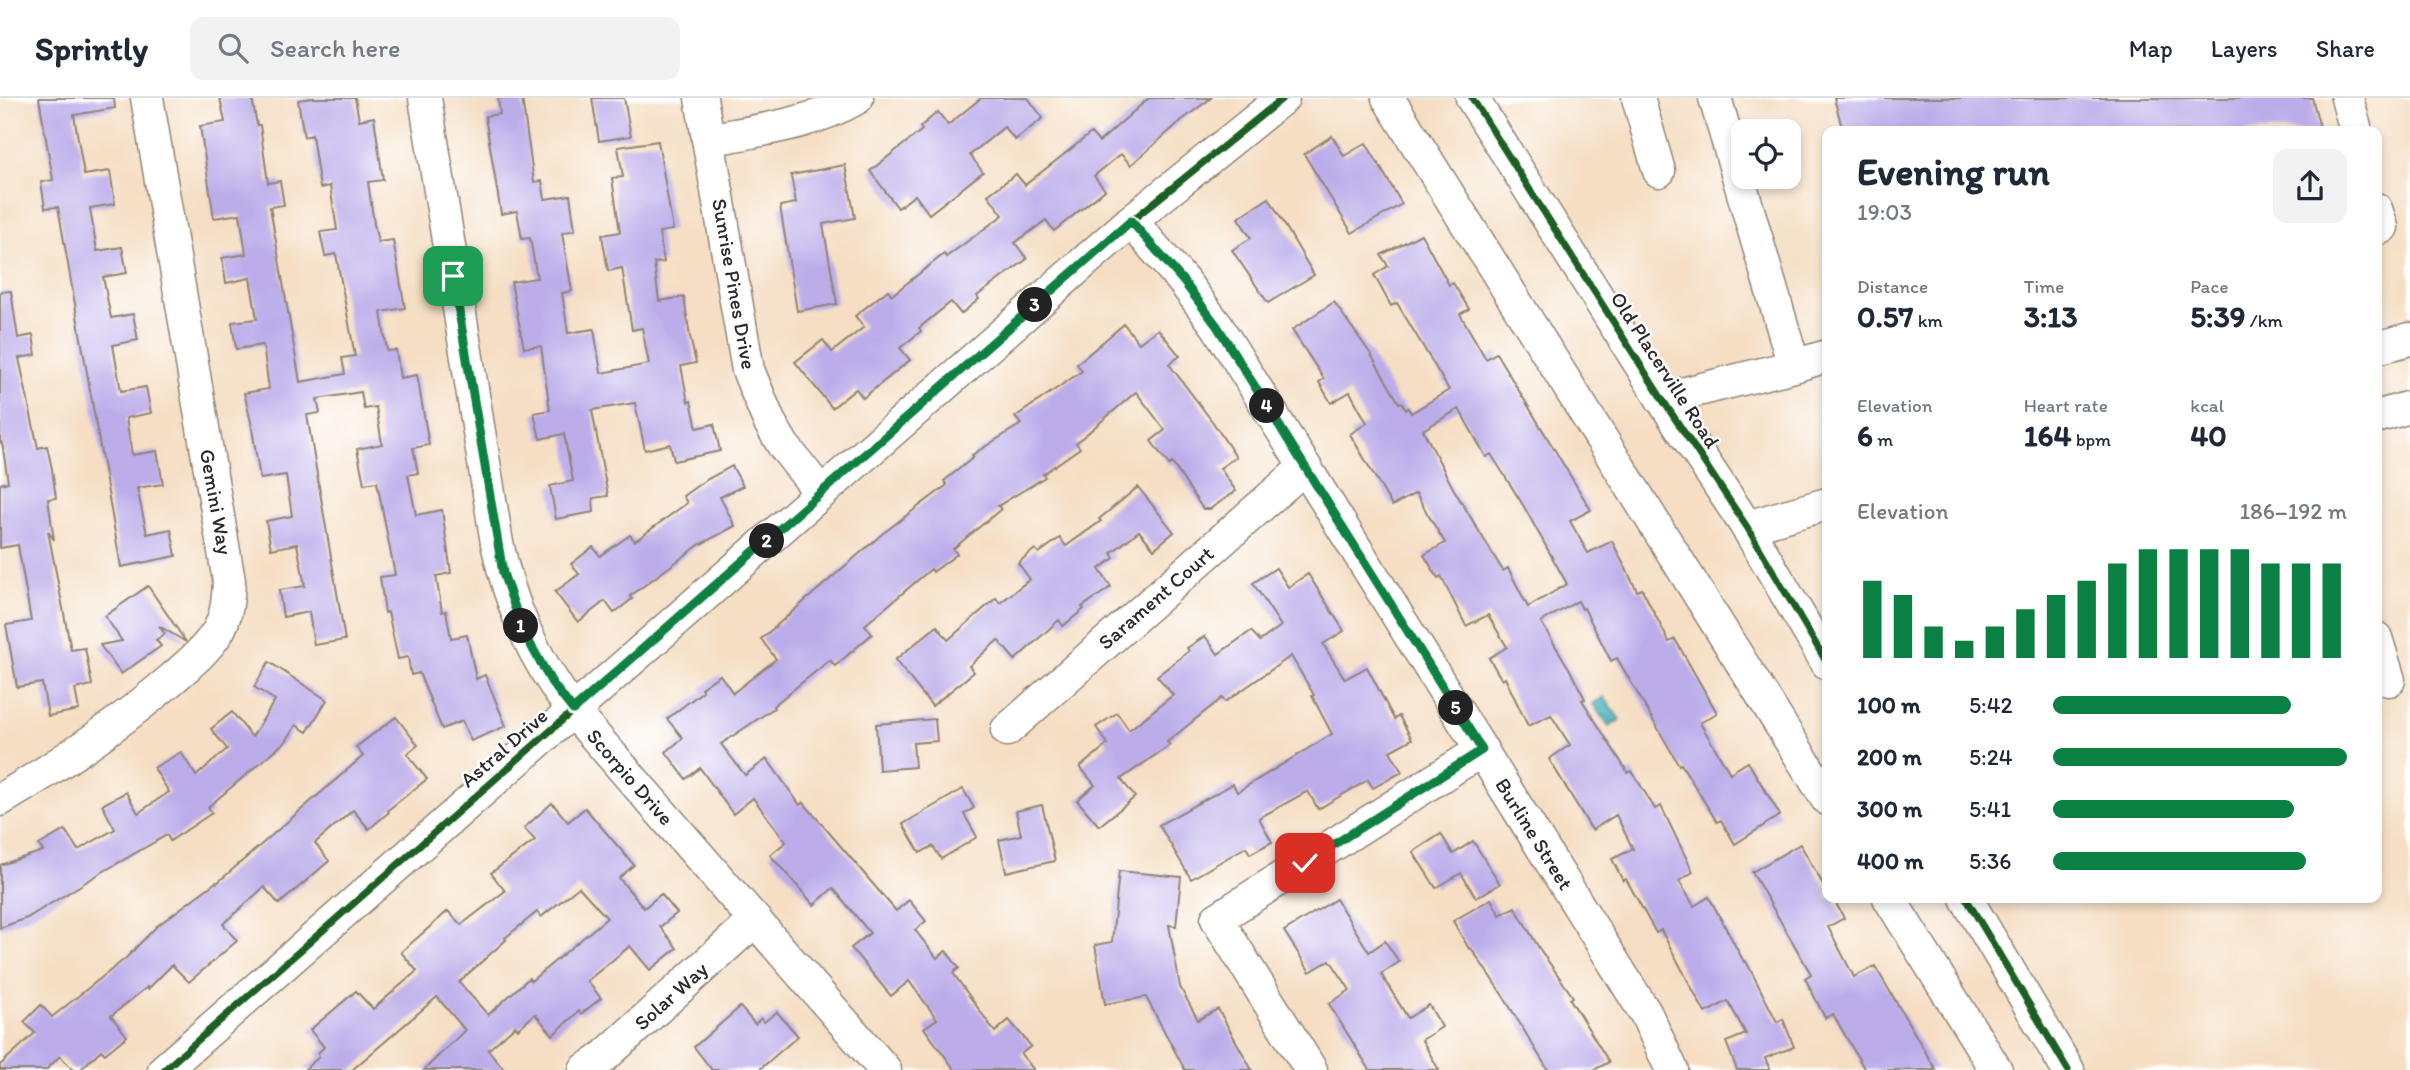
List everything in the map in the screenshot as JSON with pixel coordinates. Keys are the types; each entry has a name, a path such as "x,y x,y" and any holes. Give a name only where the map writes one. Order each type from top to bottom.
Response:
{"street":[{"name":"Gemini Way","path":"0,800 48,772 140,706 203,651 218,631 228,607 229,581 147,98"},
{"name":"Scorpio Drive","path":"425,98 503,573 527,639 552,683 573,710 886,1070"},
{"name":"Sunrise Pines Drive","path":"701,98 748,370 769,421 783,445 821,493"},
{"path":"708,140 798,123 822,116 857,98"},
{"name":"Astral Drive","path":"164,1070 1131,221 1283,98"},
{"path":"1388,98 1822,791"},
{"name":"Old Placerville Road","path":"1472,98 1662,399 1747,527 1822,654"},
{"path":"1638,98 1659,171"},
{"path":"1715,98 1794,366"},
{"path":"2347,98 2355,126"},
{"name":"Burline Street","path":"1131,221 1200,302 1646,1013 1672,1070"},
{"path":"2382,346 2410,339"},
{"path":"1662,399 1822,358"},
{"path":"2382,415 2410,407"},
{"name":"Sarament Court","path":"1007,730 1305,467"},
{"path":"1747,527 1822,505"},
{"path":"2382,653 2392,679"},
{"path":"1311,1070 1217,919 1482,750"},
{"path":"1892,903 1996,1070"},
{"path":"1969,903 2068,1070"},
{"name":"Solar Way","path":"585,1070 598,1062 755,920"}],"water":[{"path":"1604,697 1620,720 1609,727 1593,704"}],"building":[{"path":"39,98 114,98 115,108 74,115 84,175 110,171 115,204 90,208 97,251 122,247 127,273 103,277 111,318 133,314 138,340 113,345 121,391 146,387 151,413 126,418 132,455 157,451 163,484 137,488 147,534 171,529 176,556 121,567 58,207 45,208 41,182 53,180"},
{"path":"220,98 252,98 257,125 260,125 268,183 280,181 284,205 270,207 300,382 345,374 342,358 355,356 336,254 325,256 320,232 337,230 330,186 320,188 312,135 304,137 298,100 355,98 359,120 374,117 383,180 368,182 374,224 378,242 393,240 405,308 381,312 387,351 396,350 400,378 417,375 429,445 413,448 418,473 408,475 416,515 442,510 451,573 436,576 442,612 446,611 451,638 467,635 476,679 485,675 506,726 471,741 462,721 442,729 419,673 411,675 408,657 398,659 388,612 385,613 380,577 395,575 377,482 364,484 357,449 382,444 376,407 364,409 361,392 317,399 320,413 307,415 345,640 314,645 309,612 283,617 279,590 305,586 297,544 271,549 266,521 292,516 286,475 260,479 244,393 269,389 263,345 236,349 232,322 257,319 250,278 226,283 222,258 246,254 240,214 214,218 200,126 225,122"},
{"path":"498,98 522,98 534,182 542,181 545,199 570,195 575,230 562,233 572,291 562,293 568,333 594,329 601,373 649,364 642,328 632,330 622,268 608,271 602,235 620,232 612,178 623,177 618,147 658,141 673,230 659,232 664,262 654,263 659,301 684,297 696,363 681,366 688,402 691,401 697,428 714,424 720,451 674,461 670,444 645,450 635,403 592,410 608,496 593,498 594,512 556,519 550,486 573,481 564,434 540,439 534,413 550,410 541,346 524,348 511,282 537,278 530,238 522,239 517,211 501,214 485,116 500,114"},
{"path":"592,98 624,98 631,136 599,141"},
{"path":"981,98 1028,98 1043,118 1015,140 1004,127 970,155 983,172 929,214 915,195 898,208 870,171 922,130 920,127 938,112 948,125"},
{"path":"1149,98 1211,98 1131,165 1121,154 1094,176 1105,190 1054,231 1046,220 1015,243 1027,259 977,296 979,299 961,314 951,302 919,328 921,331 900,348 910,360 863,398 856,389 832,408 795,362 823,340 832,352 864,327 855,316 888,290 892,295 944,254 946,257 1003,215 988,195 1016,174 1025,185 1091,133 1099,142"},
{"path":"1834,98 2312,98 2320,126 1842,126"},
{"path":"1332,136 1344,156 1366,143 1402,204 1352,233 1304,154"},
{"path":"845,165 855,218 823,224 837,304 797,311 780,206 796,203 791,175"},
{"path":"1269,198 1314,275 1268,303 1232,250 1251,238 1238,218"},
{"path":"1421,234 1449,285 1453,283 1469,309 1460,314 1486,359 1496,353 1591,510 1570,521 1588,553 1612,541 1637,591 1642,589 1669,642 1675,639 1717,713 1700,723 1730,773 1748,762 1780,815 1735,844 1721,820 1717,822 1681,764 1679,765 1617,658 1611,661 1578,601 1541,622 1570,670 1585,699 1582,700 1628,773 1632,771 1655,809 1661,806 1693,872 1679,881 1694,906 1709,897 1777,1022 1783,1019 1794,1047 1765,1058 1770,1070 1737,1070 1726,1042 1746,1034 1728,1001 1705,1013 1661,930 1656,933 1612,859 1633,849 1616,815 1592,830 1549,759 1570,745 1551,715 1528,726 1505,678 1502,680 1489,658 1507,647 1488,615 1466,626 1441,576 1438,578 1424,555 1445,543 1416,493 1392,506 1350,434 1367,423 1350,392 1331,403 1319,382 1324,379 1292,330 1334,302 1406,410 1408,408 1411,413 1449,390 1397,303 1391,306 1374,275 1388,266 1381,255","holes":["1459,409 1486,457 1491,454 1567,584 1528,607 1508,568 1503,571 1453,488 1423,430"]},
{"path":"11,291 18,338 33,335 36,355 19,358 38,448 47,446 52,469 56,498 48,499 54,540 48,531 71,650 85,648 92,685 75,689 79,710 48,716 42,683 17,687 6,625 31,621 18,545 0,548 0,484 8,482 2,442 0,443 0,292"},
{"path":"1124,324 1139,343 1158,329 1180,356 1169,364 1236,457 1220,468 1236,491 1210,509 1203,509 1172,463 1169,465 1151,441 1165,430 1136,392 1076,443 1080,448 1043,474 1045,477 998,506 1001,509 953,549 957,554 933,572 931,569 865,625 872,634 835,666 830,660 773,706 774,708 721,744 745,775 767,759 800,805 803,802 896,911 909,900 926,921 915,930 937,958 946,951 959,968 953,973 995,1032 1009,1020 1031,1046 1021,1054 1034,1070 955,1070 924,1028 937,1019 909,981 891,996 851,948 870,933 833,888 814,905 770,855 786,842 753,798 733,814 700,768 686,779 666,752 683,738 667,719 703,691 701,688 720,675 733,693 776,659 761,639 882,534 947,485 944,481 974,457 972,455 1021,424 1015,417 1082,371 1077,364"},
{"path":"732,466 743,486 720,497 735,526 699,545 630,596 632,599 614,613 605,601 578,622 555,592 579,574 571,564 593,547 600,556 630,535 635,541 687,503 683,496"},
{"path":"1138,487 1174,532 1154,549 1139,531 1111,553 1114,558 1099,569 1111,587 1082,607 1084,609 1063,626 1059,620 1015,660 998,640 969,666 974,672 932,706 895,660 937,626 948,640 996,598 1000,603 1030,579 1018,563 1035,549 1039,553 1060,538 1066,546 1101,521 1099,519"},
{"path":"1276,568 1288,587 1308,574 1344,631 1323,644 1345,679 1367,667 1394,719 1399,716 1412,739 1390,751 1402,772 1373,788 1368,780 1318,809 1308,791 1259,818 1272,842 1250,854 1246,847 1191,879 1159,825 1233,784 1237,792 1332,734 1312,696 1314,695 1291,656 1225,702 1222,698 1167,742 1170,745 1121,779 1135,797 1099,826 1077,800 1095,785 1080,767 1108,744 1096,727 1117,713 1129,730 1173,695 1157,676 1189,651 1187,648 1205,636 1218,654 1251,631 1260,641 1281,626 1253,583"},
{"path":"148,586 186,642 159,626 165,634 156,640 161,646 121,674 100,645 122,641 105,616"},
{"path":"269,662 327,700 307,732 296,725 286,741 208,807 212,813 170,841 167,835 27,918 0,928 0,865 43,851 39,845 65,830 78,850 115,829 102,805 126,792 138,813 169,792 154,768 181,752 196,776 227,749 211,729 232,712 252,737 275,700 254,687"},
{"path":"396,717 418,745 407,754 427,779 369,829 353,810 315,843 329,861 279,904 264,887 223,924 237,941 189,982 172,965 148,989 147,987 111,1016 127,1036 105,1054 101,1050 80,1070 73,1070 60,1056 46,1070 0,1070 0,1065 35,1033 24,1022 41,1005 52,1017 126,958 157,926 217,883 363,756 356,747"},
{"path":"935,719 937,741 913,743 915,767 879,770 876,724"},
{"path":"963,789 974,808 964,814 977,837 941,859 933,846 920,853 903,824"},
{"path":"552,803 568,822 585,808 634,865 619,878 644,908 661,894 677,913 660,927 677,948 650,970 630,946 587,981 601,998 581,1014 579,1011 553,1035 535,1014 518,1029 515,1026 488,1050 505,1070 424,1070 465,1030 437,997 352,1070 304,1070 319,1057 318,1053 324,1047 310,1030 356,991 373,1009 417,971 401,952 448,911 461,925 505,891 491,873 535,840 524,828","holes":["579,887 607,918 531,981 529,978 488,1015 459,982 537,912 541,917"]},
{"path":"1042,805 1055,861 1006,872 999,840 1021,835 1016,811"},
{"path":"1441,834 1453,854 1473,841 1500,884 1476,898 1461,873 1436,888 1413,852"},
{"path":"1800,844 1822,882 1822,903 1836,903 1844,918 1828,927 1854,977 1875,966 1936,1070 1865,1070 1833,1014 1825,1018 1805,978 1811,974 1752,872"},
{"path":"1119,871 1181,877 1176,926 1169,925 1180,987 1198,1020 1218,1009 1252,1070 1185,1070 1146,997 1105,1004 1095,945 1112,942"},
{"path":"1336,899 1369,952 1385,941 1399,962 1381,974 1408,1018 1429,1005 1442,1027 1422,1040 1439,1070 1370,1070 1329,1004 1350,990 1330,960 1310,972 1284,931"},
{"path":"1491,899 1500,915 1515,907 1573,997 1570,999 1609,1062 1594,1070 1548,1070 1453,921"},
{"path":"740,1007 755,1024 761,1018 764,1022 777,1012 798,1036 759,1070 712,1070 694,1047"}],"cycle path":[{"path":"164,1070 1131,221 1283,98"},
{"path":"1472,98 1662,399 1747,527 1822,654"},
{"path":"1969,903 2068,1070"}],"route":[{"path":"453,276 503,573 523,631 552,683 573,710 1131,221 1184,282 1217,326 1482,750 1305,863"}]}
